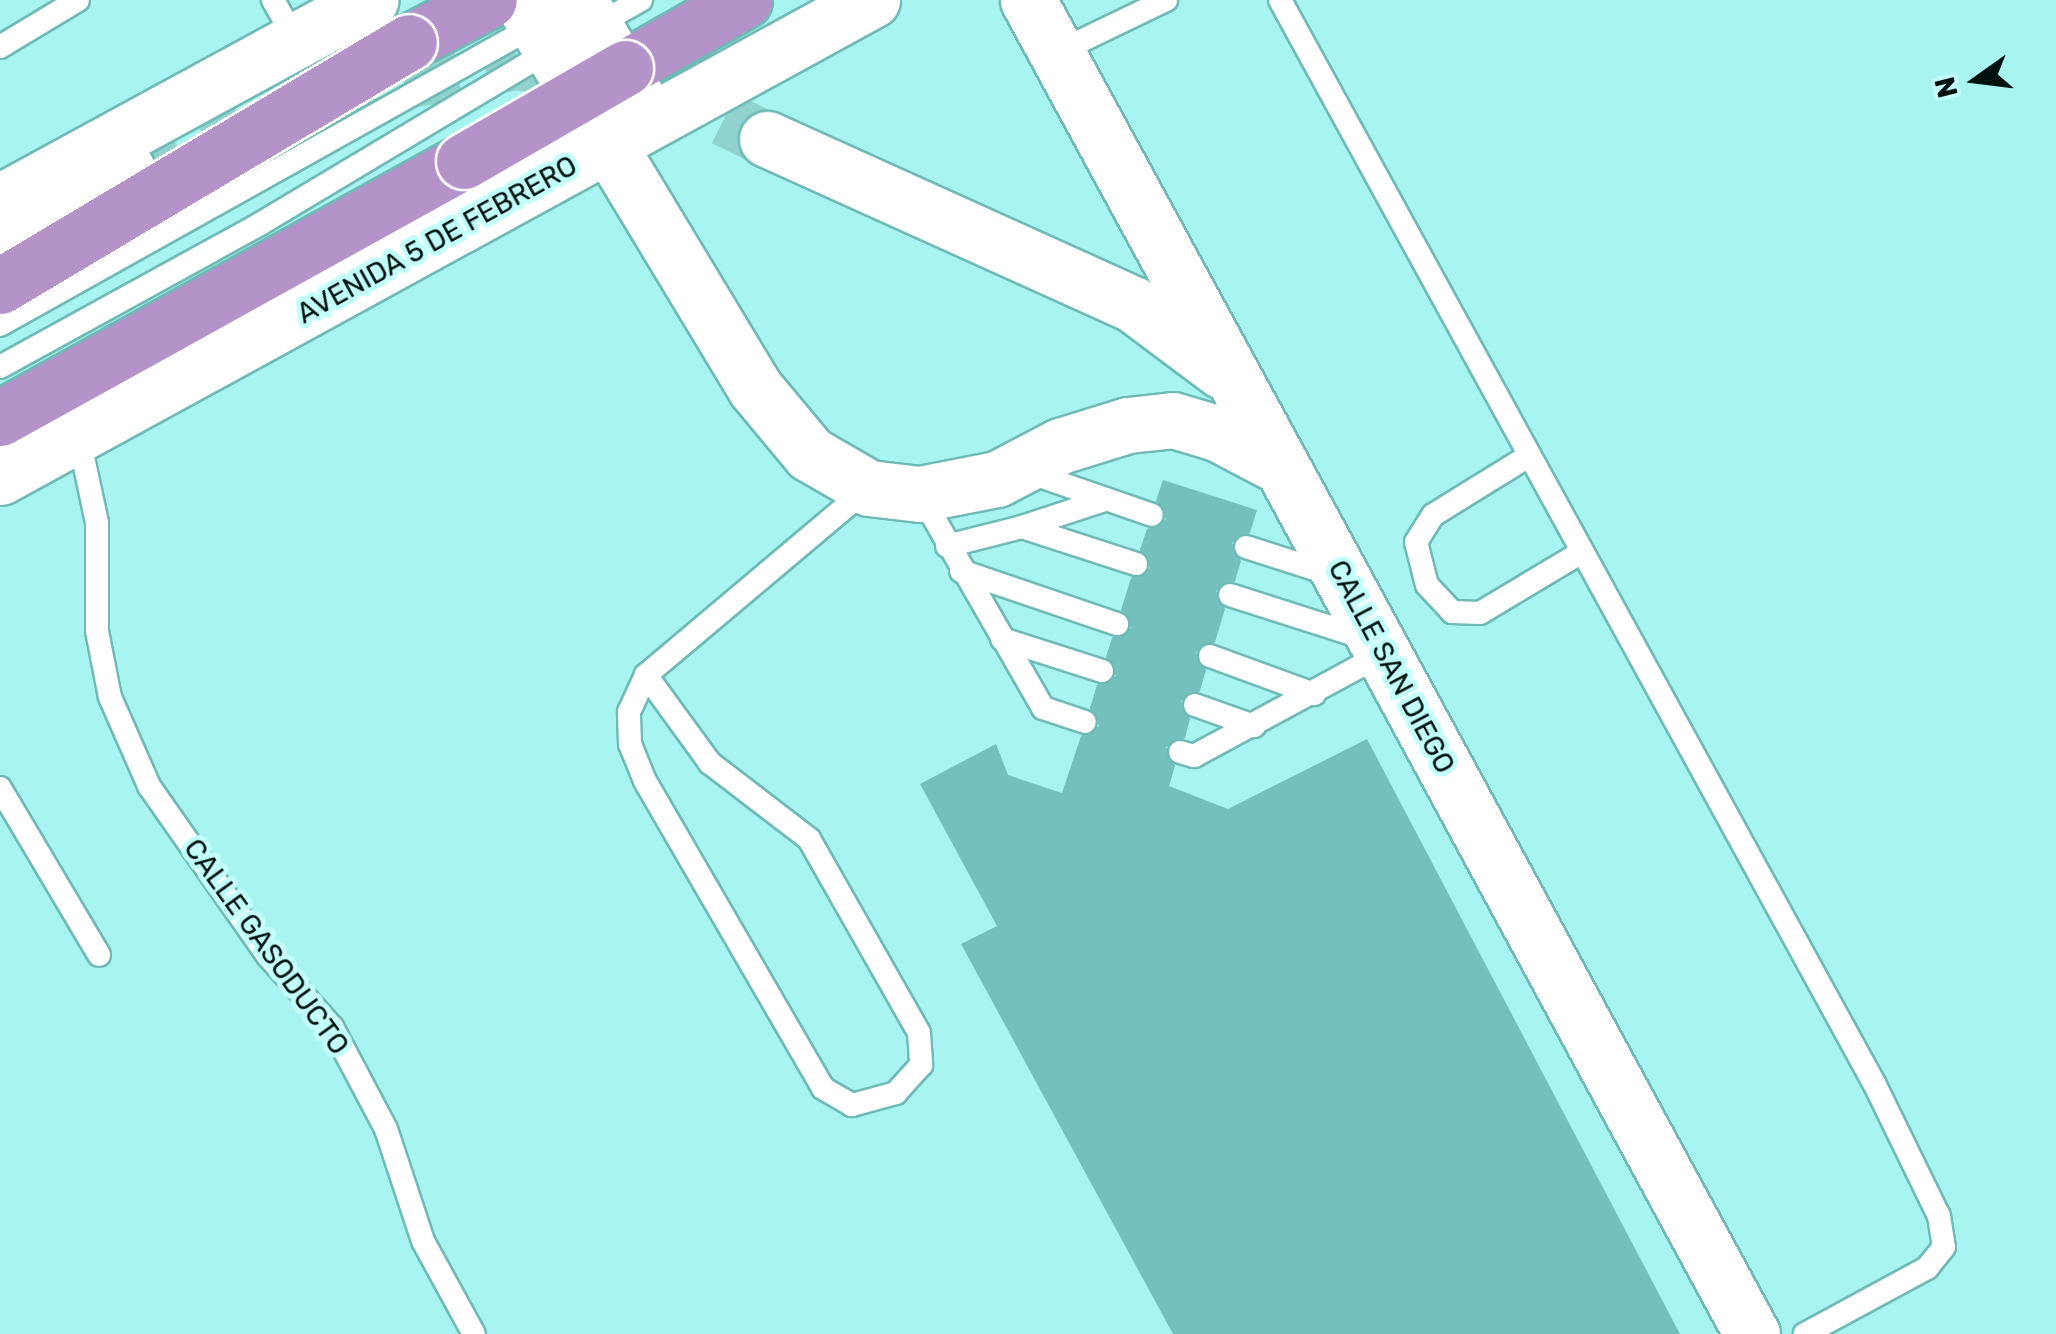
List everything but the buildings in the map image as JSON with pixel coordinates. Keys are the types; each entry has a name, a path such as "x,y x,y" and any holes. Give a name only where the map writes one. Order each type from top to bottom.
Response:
{"highway":[{"name":"AVENIDA 5 DE FEBRERO","path":"0,418 744,0"},
{"path":"0,286 554,13"}],"main road":[{"path":"0,202 303,15 370,0"},
{"name":"AVENIDA 5 DE FEBRERO","path":"0,477 872,0"},
{"name":"CALLE SAN DIEGO","path":"1028,0 1752,1334"},
{"path":"554,13 630,134 672,251 754,388 810,454 894,491 997,479 1128,425 1173,420 1217,433 1282,467"},
{"path":"766,139 1134,305 1235,380"},
{"path":"0,238 127,169"}],"lane":[{"path":"0,48 78,0"},
{"path":"0,326 554,13 641,0"},
{"path":"1058,52 1166,0"},
{"path":"1280,0 1527,457 1875,1085 1939,1216 1944,1248 1928,1268 1805,1334"},
{"path":"0,367 260,224 554,13"},
{"name":"CALLE GASODUCTO","path":"78,434 97,523 97,631 110,697 149,786 268,956 332,1026 386,1129 423,1241 474,1334"},
{"path":"1527,457 1432,515 1416,542 1427,585 1452,612 1480,613 1582,552"},
{"path":"1018,468 1152,515"},
{"path":"646,675 710,763 810,839 919,1033 921,1065 896,1093 852,1105 823,1088 644,781 630,744 629,712 646,675 894,491 947,546 1043,708 1086,722"},
{"path":"947,546 1107,499"},
{"path":"1022,527 1136,564"},
{"path":"1246,547 1342,578"},
{"path":"961,570 1117,624"},
{"path":"1230,595 1380,648"},
{"path":"1002,639 1102,671"},
{"path":"1180,752 1194,756 1254,726 1314,694 1380,648"},
{"path":"1210,656 1314,694"},
{"path":"1195,705 1254,726"},
{"path":"0,788 100,955"}],"tunnel":[{"path":"322,95 517,62 650,81 767,139"},
{"path":"127,169 242,124"}]}
